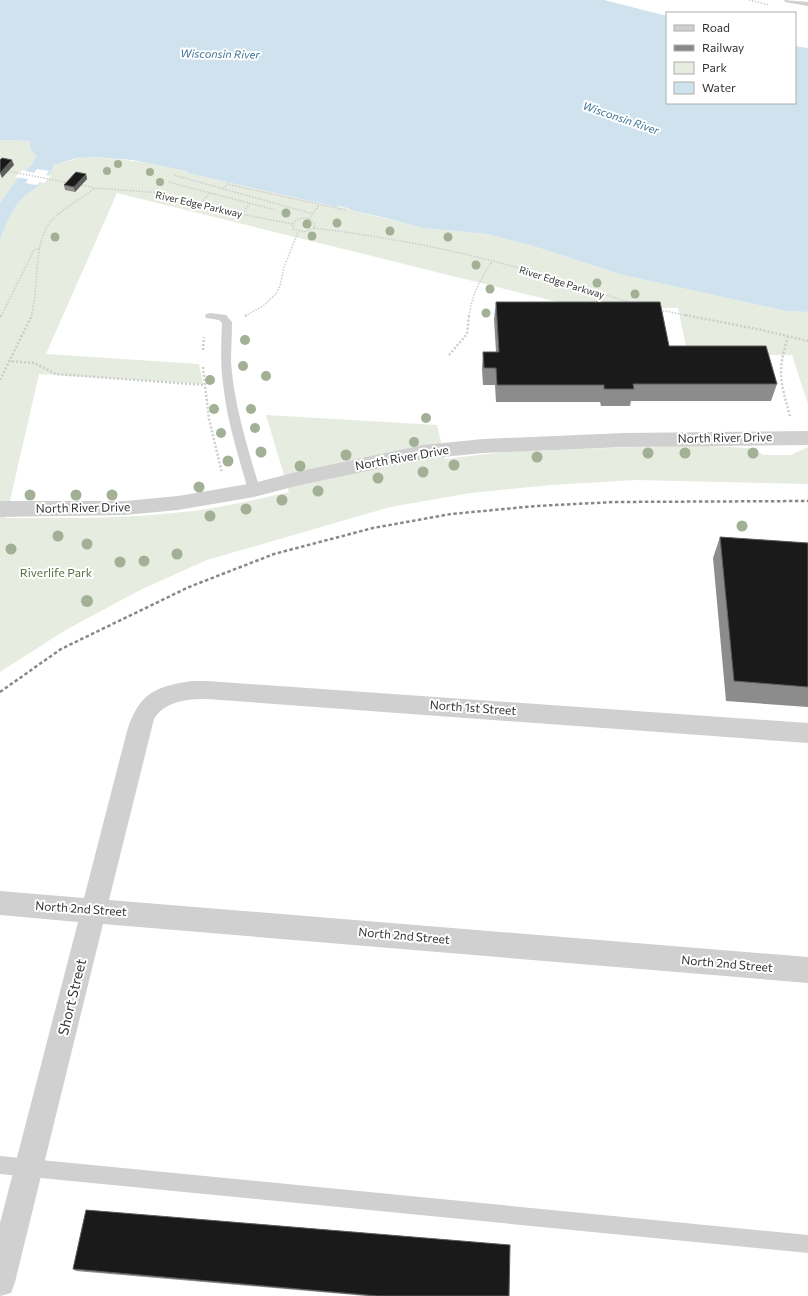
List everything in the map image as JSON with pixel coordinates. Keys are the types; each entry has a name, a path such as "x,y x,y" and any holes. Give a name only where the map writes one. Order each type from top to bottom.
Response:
{"street":[{"name":"North River Drive","path":"0,508 125,508 206,499 254,490 296,479 423,452 483,446 624,440 808,438"},
{"name":"North 1st Street","path":"145,712 157,702 174,693 195,689 808,733"},
{"name":"Short Street","path":"0,1282 145,712"},
{"name":"North 2nd Street","path":"0,903 808,970"}],"lane":[{"path":"788,0 808,4"},
{"path":"210,316 222,317 226,320 228,326 226,360 229,391 237,431 254,490"},
{"path":"0,1165 808,1244"}],"path":[{"path":"8,171 72,183"},
{"path":"174,175 313,214"},
{"path":"168,182 276,210"},
{"path":"223,189 227,184 345,210"},
{"name":"River Edge Parkway","path":"82,185 96,188 162,193 242,214 293,224 299,219 309,219"},
{"path":"0,380 8,361 25,332 31,317 38,288 40,248 43,233 53,218 66,207 96,188"},
{"path":"201,203 210,193"},
{"path":"242,214 250,203"},
{"path":"314,228 314,222 309,219 319,205"},
{"path":"226,320 253,313 274,298 280,286 284,267 298,232 293,228 293,224"},
{"name":"River Edge Parkway","path":"298,232 309,231 314,228 420,245 545,276 638,305"},
{"path":"0,317 34,250 40,248"},
{"path":"450,355 467,334 471,301 480,280 492,262"},
{"path":"658,310 808,341"},
{"path":"788,336 780,365 782,391 788,409"},
{"path":"8,361 34,363 48,372 56,374 204,385"},
{"path":"203,367 209,419 224,479"}],"green space":[{"path":"0,140 31,141 32,150 36,156 33,163 17,179 0,203"},
{"name":"Riverlife Park","path":"83,157 136,161 187,171 187,173 351,209 350,210 423,228 487,234 533,246 623,275 786,311 808,312 808,404 792,355 688,356 678,308 578,307 117,193 46,354 199,364 203,384 39,374 6,518 90,518 188,512 246,502 289,492 266,415 437,425 445,459 504,452 692,445 749,448 764,455 791,455 808,447 808,484 636,480 551,485 471,493 390,507 207,560 140,590 64,631 0,672 0,240 10,216 18,203 48,176 54,165"}],"water":[{"name":"Wisconsin River","path":"0,0 604,0 666,16 666,104 796,104 796,46 808,48 808,312 786,311 623,275 533,246 487,234 423,228 339,206 337,207 187,173 187,171 132,160 93,157 77,158 54,165 48,176 18,203 10,216 0,240 0,203 17,179 33,163 36,156 30,148 30,141 0,140"}],"pier":[{"path":"37,169 49,171 46,175 51,176 44,183 40,182 37,185 30,184 26,183 28,179 15,177 22,170 34,173"}],"building":[{"path":"2,158 12,160 0,173 0,160"},
{"path":"76,172 86,174 74,187 64,185"},
{"path":"496,302 660,302 669,346 766,346 777,384 633,384 634,389 604,389 604,385 497,385 496,368 484,368 483,352 499,352"},
{"path":"720,537 808,543 808,687 734,681"},
{"path":"86,1210 510,1245 509,1296 378,1296 73,1269"}],"railway":[{"path":"0,692 61,649 189,587 274,554 373,528 451,514 536,506 614,502 808,501"}]}
